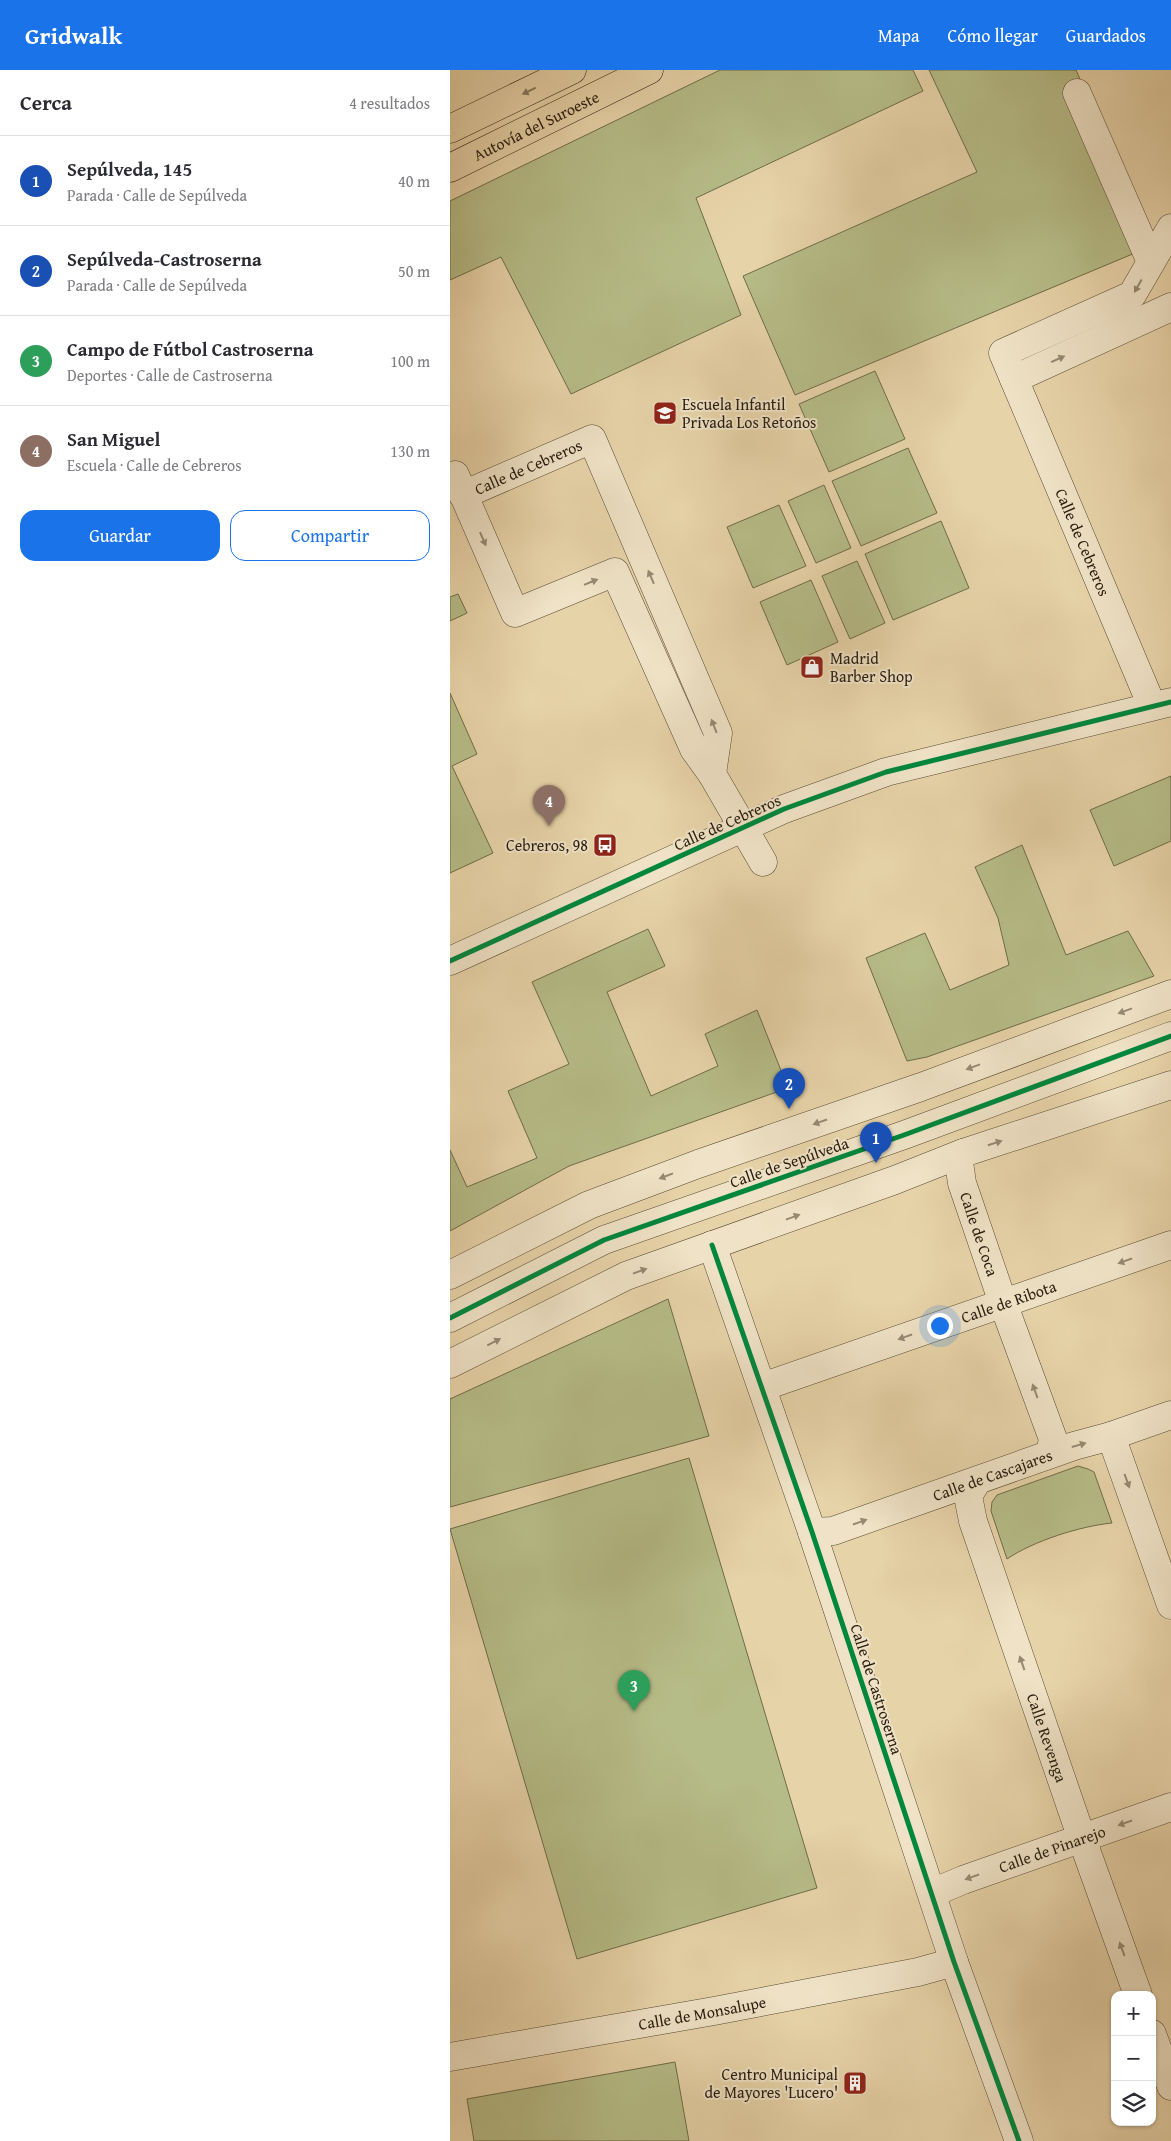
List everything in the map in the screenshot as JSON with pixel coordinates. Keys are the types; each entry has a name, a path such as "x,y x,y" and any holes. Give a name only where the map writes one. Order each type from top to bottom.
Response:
{"highway":[{"path":"450,129 572,70"},
{"name":"Autovía del Suroeste","path":"450,168 649,70"}],"street":[{"path":"1077,93 1151,262"},
{"name":"Calle de Cebreros","path":"450,961 784,809 886,772 1161,704 1002,353 1132,295 1171,228"},
{"path":"1014,379 1171,308"},
{"name":"Calle de Cebreros","path":"712,774 718,733 592,439 457,486 515,613 616,572 694,749 712,774 763,862"},
{"name":"Calle de Sepúlveda","path":"450,1274 589,1205 698,1164 921,1087 1171,994"},
{"name":"Calle de Sepúlveda","path":"450,1318 604,1240 904,1135 1171,1036"},
{"path":"450,1364 626,1276 896,1180 963,1153 1171,1085"},
{"name":"Calle de Coca","path":"963,1153 959,1162 962,1183 1003,1303 1053,1439 1050,1454"},
{"name":"Calle de Ribota","path":"762,1386 1171,1245"},
{"name":"Calle de Castroserna","path":"712,1246 812,1532 954,1962 1019,2141"},
{"name":"Calle de Cascajares","path":"812,1532 833,1531 1050,1454 1111,1436 1171,1415"},
{"path":"1111,1436 1171,1606"},
{"name":"Calle Revenga","path":"977,1481 968,1496 973,1521 1082,1839 1137,1991"},
{"name":"Calle de Pinarejo","path":"932,1893 963,1880 1171,1807"},
{"name":"Calle de Monsalupe","path":"450,2057 918,1972 954,1962"},
{"path":"1153,2036 1171,2086"}],"green space":[{"path":"720,70 913,70 923,91 696,198 741,315 571,394 501,257 450,280 450,201"},
{"path":"929,70 1076,70 1083,86 1135,253 795,395 743,276 977,172"},
{"path":"875,371 905,439 829,472 799,404"},
{"path":"908,448 937,513 861,546 832,481"},
{"path":"824,485 851,548 816,563 788,501"},
{"path":"779,505 806,566 753,588 727,527"},
{"path":"941,521 969,588 893,620 865,554"},
{"path":"857,561 885,623 850,639 822,576"},
{"path":"811,580 838,642 787,665 760,602"},
{"path":"458,594 467,613 450,621 450,597"},
{"path":"450,693 477,754 452,766 493,853 450,873"},
{"path":"1171,776 1171,841 1114,866 1090,810"},
{"path":"1022,845 1066,955 1128,931 1154,976 927,1057 907,1061 866,958 925,933 950,990 1009,965 998,918 975,867"},
{"path":"648,929 665,966 607,992 651,1096 718,1066 705,1034 757,1010 788,1088 569,1166 450,1231 450,1150 467,1187 537,1158 508,1091 569,1064 532,982"},
{"path":"668,1299 709,1436 450,1507 450,1399"},
{"path":"689,1458 817,1888 577,1959 450,1529"},
{"path":"1078,1466 1094,1472 1112,1523 1086,1527 1043,1540 1007,1559 991,1511 992,1502 997,1495"},
{"path":"675,2062 689,2141 474,2141 467,2099"}],"cycle path":[{"path":"450,961 784,809 886,772 1171,702"},
{"path":"450,1318 604,1240 904,1135 1171,1036"},
{"path":"712,1245 812,1532 954,1962 1019,2141"}],"place":[{"name":"Escuela Infantil Privada Los Retoños","path":"665,413"},
{"name":"Madrid Barber Shop","path":"812,667"},
{"name":"San Miguel","path":"549,826"},
{"name":"Cebreros, 98","path":"605,845"},
{"name":"Sepúlveda-Castroserna","path":"789,1109"},
{"name":"Sepúlveda, 145","path":"876,1163"},
{"name":"Campo de Fútbol Castroserna","path":"634,1711"},
{"name":"Centro Municipal de Mayores 'Lucero'","path":"855,2083"}]}
